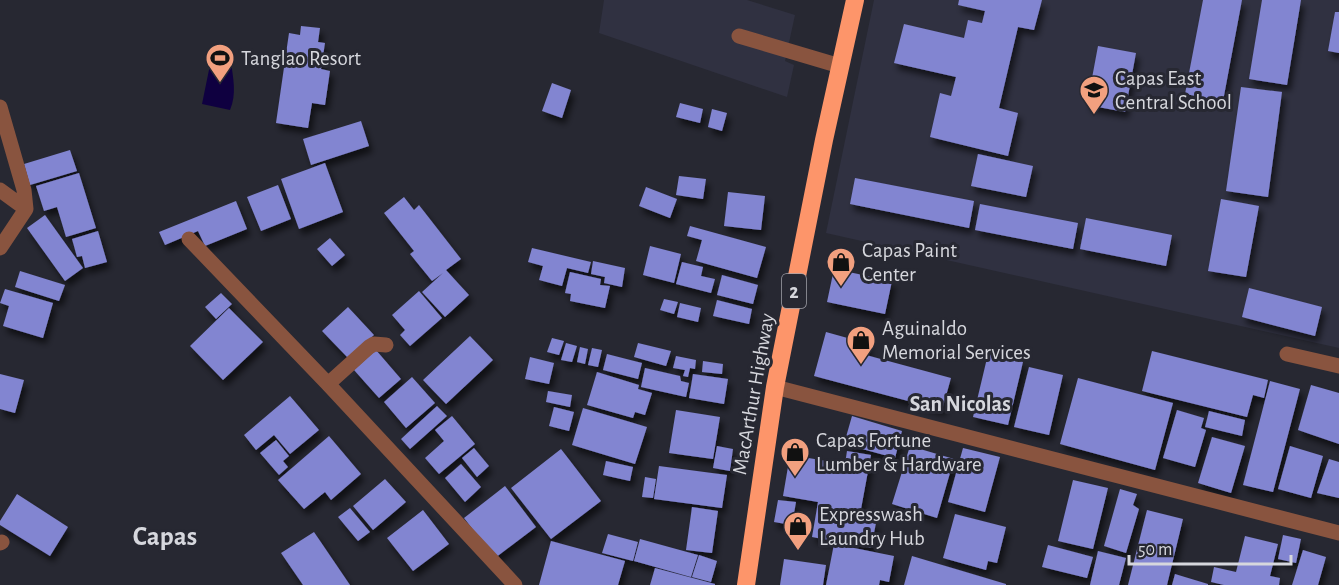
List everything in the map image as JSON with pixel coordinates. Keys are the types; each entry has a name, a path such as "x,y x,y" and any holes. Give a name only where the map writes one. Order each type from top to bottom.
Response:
{"highway":[{"name":"MacArthur Highway","path":"746,585 775,387 855,0"}],"street":[{"path":"739,36 840,66"},
{"path":"0,107 24,190 26,209 0,249"},
{"path":"0,190 26,209"},
{"path":"189,239 515,585"},
{"path":"328,384 369,347 374,344 386,345"},
{"path":"1287,354 1339,366"},
{"path":"775,387 1339,533"}],"shaded area":[{"path":"604,0 747,0 795,15 785,61 794,65 787,97 599,33"},
{"name":"Capas East Central School","path":"874,0 1339,0 1339,348 826,233"},
{"name":"Tanglao Resort","path":"211,60 231,62 234,92 230,110 202,104"}],"building":[{"path":"959,0 1042,0 1034,30 1018,27 999,108 1018,113 1008,156 930,137 940,93 951,96 956,77 894,63 904,24 964,38 968,20 982,23 985,11 958,5"},
{"path":"1203,0 1242,0 1223,101 1185,94"},
{"path":"1262,0 1301,0 1287,85 1249,79"},
{"path":"1335,12 1339,12 1339,53 1328,51"},
{"path":"301,26 320,28 318,42 325,43 321,69 330,71 325,105 312,103 308,128 276,123 289,33 300,35"},
{"path":"1098,46 1136,53 1125,112 1087,105"},
{"path":"552,83 571,90 562,118 542,111"},
{"path":"1241,87 1282,92 1268,197 1226,191"},
{"path":"680,103 703,109 700,123 676,117"},
{"path":"712,109 727,113 722,131 708,127"},
{"path":"361,121 369,146 311,165 303,139"},
{"path":"70,150 77,171 30,185 24,164"},
{"path":"978,154 1033,166 1026,197 971,186"},
{"path":"325,163 343,212 299,229 281,179"},
{"path":"79,173 96,228 66,237 57,207 44,211 36,186"},
{"path":"679,176 706,179 703,199 676,195"},
{"path":"855,178 974,201 969,228 850,204"},
{"path":"278,185 291,219 261,231 247,197"},
{"path":"646,187 677,199 670,218 639,206"},
{"path":"728,192 765,196 761,230 724,226"},
{"path":"404,197 414,210 419,205 461,259 446,270 469,295 445,317 422,292 443,273 432,281 410,254 414,251 384,213"},
{"path":"1221,199 1259,206 1246,277 1208,271"},
{"path":"236,201 247,229 205,246 198,231 165,245 159,232"},
{"path":"980,204 1078,223 1073,249 975,230"},
{"path":"45,215 83,268 65,281 27,228"},
{"path":"1086,218 1172,235 1166,266 1080,249"},
{"path":"690,226 766,247 757,278 696,261 702,240 687,236"},
{"path":"98,231 107,262 85,268 82,256 77,257 72,239"},
{"path":"330,238 345,255 332,266 317,249"},
{"path":"650,246 681,254 674,283 643,275"},
{"path":"532,248 591,262 588,273 567,268 562,286 539,280 543,266 528,262"},
{"path":"593,261 625,268 622,287 604,283 605,277 591,274"},
{"path":"682,262 703,267 701,276 715,279 711,293 676,284"},
{"path":"834,269 892,281 885,314 827,302"},
{"path":"20,271 65,285 59,301 15,287"},
{"path":"570,272 601,279 600,285 610,286 605,308 570,301 571,294 565,293"},
{"path":"722,275 758,285 753,304 717,295"},
{"path":"1249,288 1322,307 1315,336 1242,317"},
{"path":"5,289 53,303 43,338 3,326 9,306 0,303"},
{"path":"419,291 442,318 410,346 400,335 405,330 392,315"},
{"path":"221,293 232,304 216,319 205,307"},
{"path":"664,299 678,302 674,314 660,310"},
{"path":"717,300 752,309 749,324 713,316"},
{"path":"680,303 701,308 698,322 677,317"},
{"path":"348,307 374,335 348,358 322,331"},
{"path":"229,308 263,342 223,380 190,346"},
{"name":"Aguinaldo Memorial Services","path":"826,332 869,344 866,355 951,378 942,410 814,376"},
{"path":"470,336 493,360 446,404 423,380"},
{"path":"552,338 564,341 559,355 547,352"},
{"path":"566,343 577,346 572,362 561,360"},
{"path":"638,343 671,351 666,366 634,357"},
{"path":"580,347 588,349 585,364 577,362"},
{"path":"592,348 602,350 598,367 588,365"},
{"path":"376,350 401,379 379,398 354,370"},
{"path":"1152,351 1268,380 1264,398 1253,395 1247,417 1142,391"},
{"path":"607,354 642,363 638,379 603,370"},
{"path":"988,354 1023,362 1008,425 973,417"},
{"path":"676,356 696,360 695,369 690,368 688,377 683,376 685,370 673,368"},
{"path":"530,357 554,363 549,384 525,379"},
{"path":"703,361 723,364 722,374 702,372"},
{"path":"1029,367 1063,375 1049,435 1014,427"},
{"path":"645,368 680,376 681,381 689,383 686,397 641,387"},
{"path":"597,372 639,385 638,389 652,393 645,415 635,412 633,418 587,405"},
{"path":"0,374 24,380 15,413 0,409"},
{"path":"693,374 728,379 724,404 689,398"},
{"path":"412,377 435,403 406,428 384,402"},
{"path":"1078,378 1173,403 1155,470 1060,444"},
{"path":"1270,381 1300,389 1273,492 1243,485"},
{"path":"1311,385 1339,393 1339,444 1298,430"},
{"path":"548,391 572,395 570,407 546,402"},
{"path":"290,396 319,430 290,454 274,435 256,450 244,435"},
{"path":"437,406 447,416 410,449 401,439"},
{"path":"554,407 574,412 569,431 549,426"},
{"path":"583,408 647,427 635,464 572,445"},
{"path":"676,410 720,417 713,459 669,453"},
{"path":"1177,410 1204,418 1201,428 1206,430 1195,467 1163,458"},
{"path":"1209,411 1245,420 1242,436 1205,427"},
{"path":"452,416 475,444 439,474 425,458 444,441 435,430"},
{"path":"852,416 902,431 895,458 844,444"},
{"path":"329,436 361,474 331,500 325,492 304,509 278,480"},
{"path":"1212,437 1245,446 1231,493 1198,483"},
{"path":"276,440 289,456 283,461 288,467 279,475 260,453"},
{"path":"717,446 733,449 730,471 713,468"},
{"path":"910,446 954,459 937,518 892,504"},
{"path":"1290,446 1323,456 1311,498 1278,489"},
{"path":"474,448 489,466 477,477 462,458"},
{"path":"963,448 1000,457 985,512 948,502"},
{"path":"561,449 601,501 551,539 511,488"},
{"path":"847,451 871,455 859,520 876,523 871,548 812,537 818,502 783,496 790,455 845,464"},
{"path":"1329,459 1339,462 1339,498 1317,493"},
{"path":"606,461 633,467 630,481 603,475"},
{"path":"461,464 481,487 465,502 445,478"},
{"path":"659,466 727,475 722,508 654,499"},
{"path":"645,477 656,479 653,498 642,497"},
{"path":"385,479 406,502 373,530 353,506"},
{"path":"1073,480 1108,488 1093,549 1058,541"},
{"path":"505,486 536,527 495,558 464,518"},
{"path":"1120,489 1137,494 1133,505 1139,509 1126,553 1104,546"},
{"path":"17,494 68,527 50,556 0,525 0,521"},
{"path":"778,500 796,502 792,525 774,522"},
{"path":"692,507 718,511 712,553 686,550"},
{"path":"350,508 370,532 358,541 338,517"},
{"path":"423,510 449,544 413,571 387,538"},
{"path":"1147,510 1183,519 1167,585 1128,585"},
{"path":"955,514 1006,527 997,563 988,561 986,570 943,558"},
{"path":"314,532 350,585 303,585 281,553"},
{"path":"608,534 638,542 633,561 602,553"},
{"path":"1283,535 1301,539 1296,563 1278,559"},
{"path":"1245,536 1278,544 1270,576 1280,578 1279,585 1224,585 1211,582 1214,567 1236,572"},
{"path":"640,539 698,555 691,577 634,561"},
{"path":"551,541 625,561 618,585 539,585"},
{"path":"834,544 894,556 889,582 880,580 879,585 826,585"},
{"path":"1048,545 1093,557 1087,578 1042,567"},
{"path":"1303,550 1326,557 1318,585 1292,585"},
{"path":"1098,551 1126,558 1119,585 1090,585"},
{"path":"699,555 717,561 711,582 692,577"},
{"path":"912,556 1006,584 1006,585 904,585"},
{"path":"784,559 826,565 823,585 780,585"},
{"path":"655,568 715,584 715,585 650,585"},
{"path":"1175,574 1208,584 1208,585 1172,585"}],"place":[{"name":"Tanglao Resort","path":"220,84"},
{"name":"Capas East Central School","path":"1094,116"},
{"name":"Capas Paint Center","path":"841,288"},
{"name":"Aguinaldo Memorial Services","path":"861,366"},
{"name":"Capas Fortune Lumber & Hardware","path":"795,478"},
{"name":"Expresswash Laundry Hub","path":"798,552"}],"district":[{"name":"San Nicolas","path":"960,403"},
{"name":"Capas","path":"165,536"}]}
